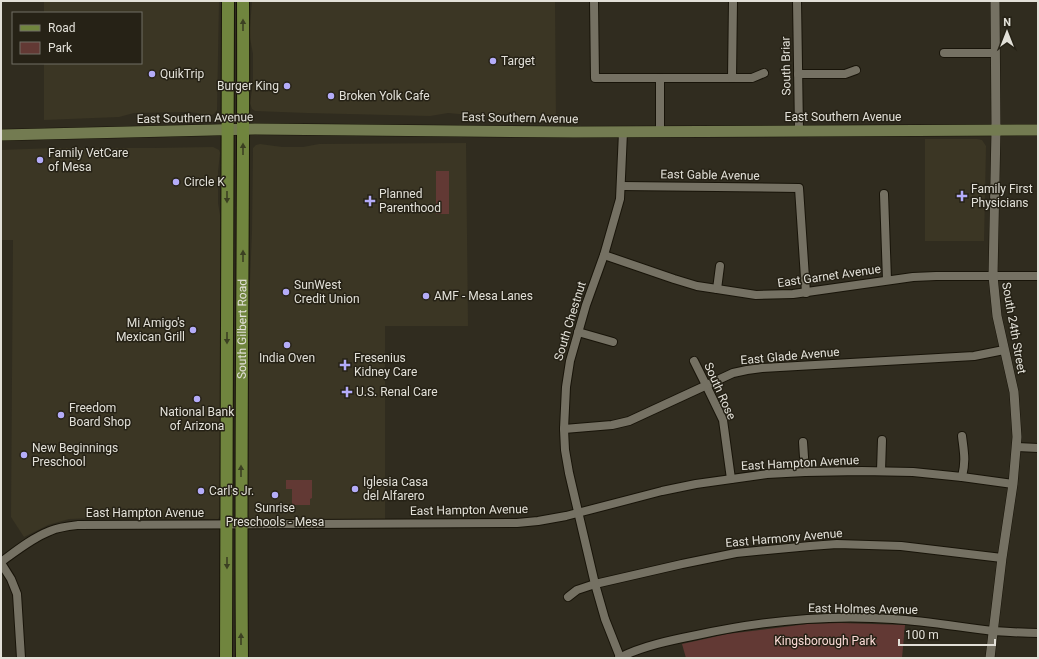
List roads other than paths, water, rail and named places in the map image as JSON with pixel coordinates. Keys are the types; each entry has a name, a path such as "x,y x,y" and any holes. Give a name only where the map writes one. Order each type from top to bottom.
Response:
{"main road":[{"name":"South Gilbert Road","path":"226,658 228,1"},
{"name":"South Gilbert Road","path":"242,658 241,524 243,1"},
{"name":"East Southern Avenue","path":"1,135 243,129 623,132 1038,130"}],"street":[{"path":"594,1 595,78 752,78 764,73"},
{"path":"732,78 733,1"},
{"name":"South Briar","path":"797,1 799,130"},
{"name":"South 24th Street","path":"990,658 1017,447 1014,392 997,316 993,276 996,130 995,1"},
{"path":"944,53 995,53"},
{"path":"798,74 845,74 856,70"},
{"path":"660,78 660,132"},
{"name":"South Chestnut","path":"620,658 605,619 595,584 569,473 565,450 564,429 566,387 570,361 586,305 604,255 620,199 623,132"},
{"name":"East Gable Avenue","path":"621,186 799,188 806,293"},
{"path":"884,194 887,280"},
{"name":"East Garnet Avenue","path":"604,255 697,286 756,295 806,293 913,277 1038,276"},
{"path":"717,289 720,266"},
{"path":"578,332 612,342"},
{"name":"East Glade Avenue","path":"564,429 612,425 628,421 733,373 746,370 974,356 1004,350"},
{"name":"South Rose","path":"694,361 723,420 731,479"},
{"path":"962,436 965,465 962,477"},
{"path":"880,471 882,440"},
{"path":"803,442 805,472"},
{"path":"1017,447 1038,448"},
{"name":"East Hampton Avenue","path":"1,563 30,541 50,531 65,527 88,525 508,523 538,521 662,491 767,474 805,472 862,470 913,472 1013,484"},
{"name":"East Harmony Avenue","path":"568,597 577,590 595,584 682,564 736,553 810,546 836,544 901,546 1002,558"},
{"path":"1,563 11,579 17,594 21,658"},
{"name":"East Holmes Avenue","path":"620,658 648,647 694,636 799,619 892,619 993,631 1038,633"}],"place":[{"name":"Target","path":"493,61"},
{"name":"QuikTrip","path":"152,74"},
{"name":"Burger King","path":"287,86"},
{"name":"Broken Yolk Cafe","path":"331,96"},
{"name":"Family VetCare of Mesa","path":"40,160"},
{"name":"Circle K","path":"176,182"},
{"name":"Family First Physicians","path":"962,196"},
{"name":"Planned Parenthood","path":"370,201"},
{"name":"SunWest Credit Union","path":"286,292"},
{"name":"AMF - Mesa Lanes","path":"426,296"},
{"name":"Mi Amigo's Mexican Grill","path":"193,330"},
{"name":"India Oven","path":"287,345"},
{"name":"Fresenius Kidney Care","path":"345,365"},
{"name":"U.S. Renal Care","path":"347,392"},
{"name":"National Bank of Arizona","path":"197,399"},
{"name":"Freedom Board Shop","path":"61,415"},
{"name":"New Beginnings Preschool","path":"24,455"},
{"name":"Iglesia Casa del Alfarero","path":"355,489"},
{"name":"Carl's Jr.","path":"201,491"},
{"name":"Sunrise Preschools - Mesa","path":"275,495"}],"park label":[{"name":"Kingsborough Park","path":"825,641"}]}
